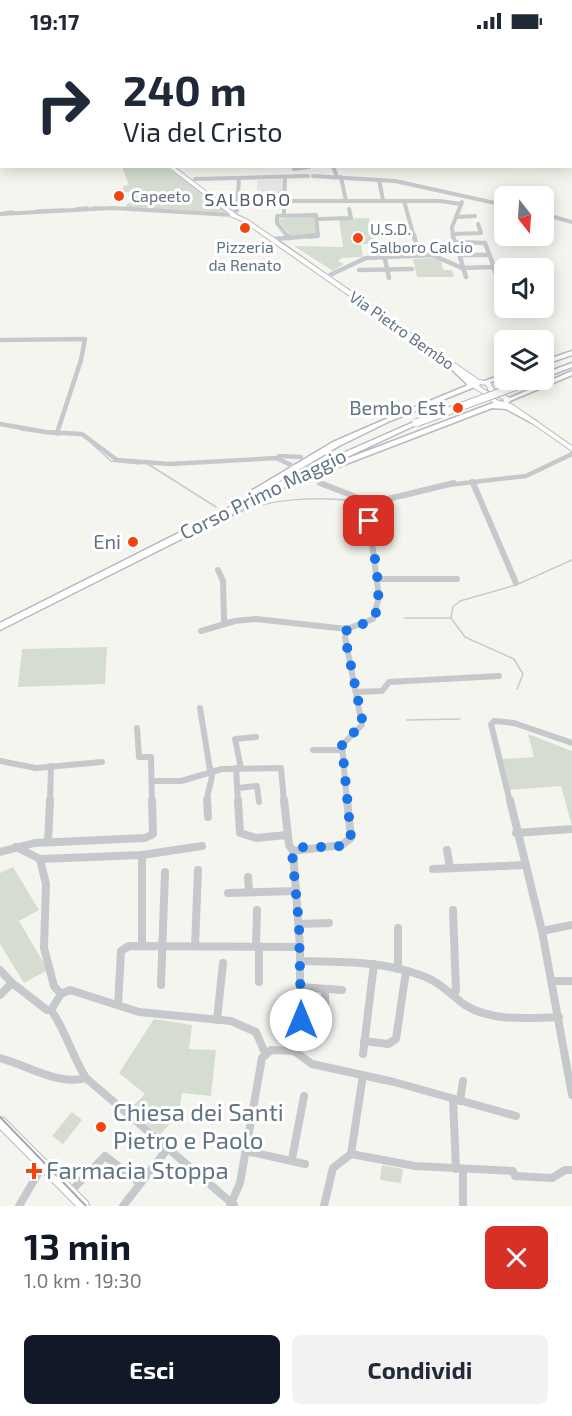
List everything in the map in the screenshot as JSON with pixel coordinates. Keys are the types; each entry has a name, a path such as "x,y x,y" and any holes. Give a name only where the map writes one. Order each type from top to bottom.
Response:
{"highway":[{"path":"554,359 572,353"},
{"path":"444,359 469,379 471,384 467,389"},
{"path":"554,371 570,366"},
{"path":"271,490 504,402 570,366"},
{"path":"486,382 494,379"},
{"path":"254,493 336,444 476,384"},
{"name":"Corso Primo Maggio","path":"0,621 331,456 497,390"},
{"name":"Corso Primo Maggio","path":"0,627 271,490 414,422 505,390"},
{"path":"490,407 508,407 534,422"}],"main road":[{"name":"Via Pietro Bembo","path":"171,168 193,181 235,215 328,276 476,384 572,449"},
{"name":"Via Pietro Bembo","path":"486,382 504,402"},
{"path":"476,384 486,382"},
{"path":"2,1127 84,1206"}],"street":[{"path":"294,169 302,168"},
{"path":"309,168 311,175"},
{"path":"334,168 339,177 345,201"},
{"path":"193,181 311,175 339,177 379,180 494,203"},
{"path":"284,213 285,177"},
{"path":"0,214 112,208 235,215 239,178"},
{"path":"379,180 383,200"},
{"path":"466,277 457,247 453,244 453,234 456,217 467,196"},
{"path":"266,201 383,200 461,204"},
{"path":"404,201 416,244"},
{"path":"317,219 351,218 349,209"},
{"path":"271,238 289,238 318,236 317,219 313,213 284,213 275,219 289,238"},
{"path":"456,217 475,216"},
{"path":"554,217 572,222"},
{"path":"453,234 481,233 478,224"},
{"path":"328,276 360,260 432,255 453,244 483,242 493,267 464,269 432,255"},
{"path":"383,250 389,278"},
{"path":"459,255 489,255"},
{"path":"359,270 412,269"},
{"path":"0,340 85,339 81,360 57,433"},
{"path":"0,424 88,437 117,460 170,464 276,458 293,466"},
{"path":"311,477 328,488 369,502 409,496 447,484 536,473 572,454"},
{"path":"234,460 272,456 301,457"},
{"path":"472,481 516,583"},
{"path":"201,631 245,620 267,620 347,629 369,622 374,617 378,605 377,579 367,507 369,502"},
{"path":"218,570 223,581 224,620 228,623"},
{"path":"377,579 457,579"},
{"path":"293,851 342,845 350,841 342,750 343,741 361,728 345,637 347,629"},
{"path":"356,692 382,691 389,682 499,676"},
{"path":"200,708 213,782 207,792 208,817"},
{"path":"572,743 546,737 504,721 494,721 491,724 516,833 542,931 572,1095"},
{"path":"0,852 48,842 150,836 154,831 151,760 149,756 139,757 137,728"},
{"path":"256,737 235,739 240,831 242,835 250,837 287,835"},
{"path":"313,750 342,750"},
{"path":"0,761 33,768 102,762"},
{"path":"48,842 51,766"},
{"path":"153,781 181,781 211,770 281,768 287,835 289,847 293,851 301,961 301,1036 299,1046 294,1051"},
{"path":"238,788 257,783 259,802"},
{"path":"516,833 572,829"},
{"path":"40,859 92,855 142,855 202,846"},
{"path":"16,847 40,859 44,865 42,929 44,951 56,991 61,994"},
{"path":"447,850 450,868"},
{"path":"142,855 142,945"},
{"path":"433,869 525,865"},
{"path":"195,946 198,870"},
{"path":"161,985 165,872"},
{"path":"248,877 249,892"},
{"path":"228,893 296,891"},
{"path":"257,910 260,982"},
{"path":"453,910 456,991 453,995"},
{"path":"299,924 329,923"},
{"path":"542,931 572,925"},
{"path":"364,1041 388,1044 396,1039 402,970 398,928"},
{"path":"118,1005 121,951 129,946 300,947"},
{"path":"301,961 374,964 402,970 431,979 466,1006 480,1012 509,1018 559,1017"},
{"path":"217,1020 223,963"},
{"path":"363,1054 374,964"},
{"path":"0,970 12,983 47,1010 51,1010 63,1027 80,1070 86,1078 232,1205 246,1151 262,1058 265,1053 272,1050 294,1051 312,1064 363,1075 516,1116"},
{"path":"552,981 572,981"},
{"path":"0,995 12,983"},
{"path":"301,987 342,990"},
{"path":"325,989 325,1010"},
{"path":"51,1010 61,994 70,990 152,1015 240,1024 253,1030 259,1036 265,1053"},
{"path":"1,1058 64,1078 80,1081 86,1078"},
{"path":"324,1206 333,1168 349,1158 351,1154 363,1075"},
{"path":"462,1206 457,1100 463,1081"},
{"path":"292,1159 304,1096"},
{"path":"123,1206 168,1148"},
{"path":"246,1151 292,1159 305,1164"},
{"path":"351,1154 415,1166 513,1171 515,1176 552,1178 565,1170 572,1170"},
{"path":"70,1192 105,1156 140,1183"},
{"path":"19,1206 44,1165"}],"shaded area":[{"path":"122,168 166,168 232,213 124,208 138,193 124,192 123,186 129,185"},
{"path":"257,180 283,180 283,195 257,195"},
{"path":"314,216 317,234 291,236 277,219"},
{"path":"369,218 375,244 361,244 363,257 341,258 338,261 344,264 333,271 294,246 343,247 339,219"},
{"path":"433,258 441,261 443,270 452,270 454,277 417,277 413,259"},
{"path":"107,647 105,684 18,687 22,649"},
{"path":"528,734 572,751 572,826 561,786 510,790 502,759 534,757"},
{"path":"13,867 39,910 19,921 48,970 24,983 0,944 0,873"},
{"path":"154,1019 192,1025 189,1049 216,1050 211,1096 182,1093 179,1113 160,1135 129,1110 145,1094 119,1073"},
{"path":"72,1112 82,1120 63,1144 52,1136"},
{"path":"382,1165 403,1169 401,1183 380,1180"}],"waterway":[{"path":"76,208 88,207"},
{"path":"93,207 102,207"},
{"path":"37,210 65,209"},
{"path":"4,212 13,211"},
{"path":"279,240 322,271"},
{"path":"335,280 341,284"},
{"path":"347,288 364,300"},
{"path":"385,314 391,319"},
{"path":"393,320 406,329"},
{"path":"415,336 432,347"},
{"path":"21,430 60,435"},
{"path":"90,442 111,461 140,464"},
{"path":"148,464 216,507"},
{"path":"232,516 262,505 295,500 330,499 362,502"},
{"path":"451,618 453,607 460,601 516,585 572,560"},
{"path":"405,618 451,618"},
{"path":"451,618 465,637 514,659 523,674 517,689"},
{"path":"407,720 460,719"}],"tram line":[{"path":"0,1117 86,1206"}],"place":[{"name":"Capeeto","path":"119,196"},
{"name":"Pizzeria da Renato","path":"245,228"},
{"name":"U.S.D. Salboro Calcio","path":"358,238"},
{"name":"Bembo Est","path":"458,408"},
{"name":"Eni","path":"133,542"},
{"name":"Chiesa dei Santi Pietro e Paolo","path":"101,1127"},
{"name":"Farmacia Stoppa","path":"34,1171"}],"district":[{"name":"SALBORO","path":"248,200"}],"route":[{"path":"301,1020 301,961 292,853 298,848 342,845 351,838 342,745 348,736 361,728 362,719 345,637 347,629 369,622 377,612 377,579 369,521"}]}
